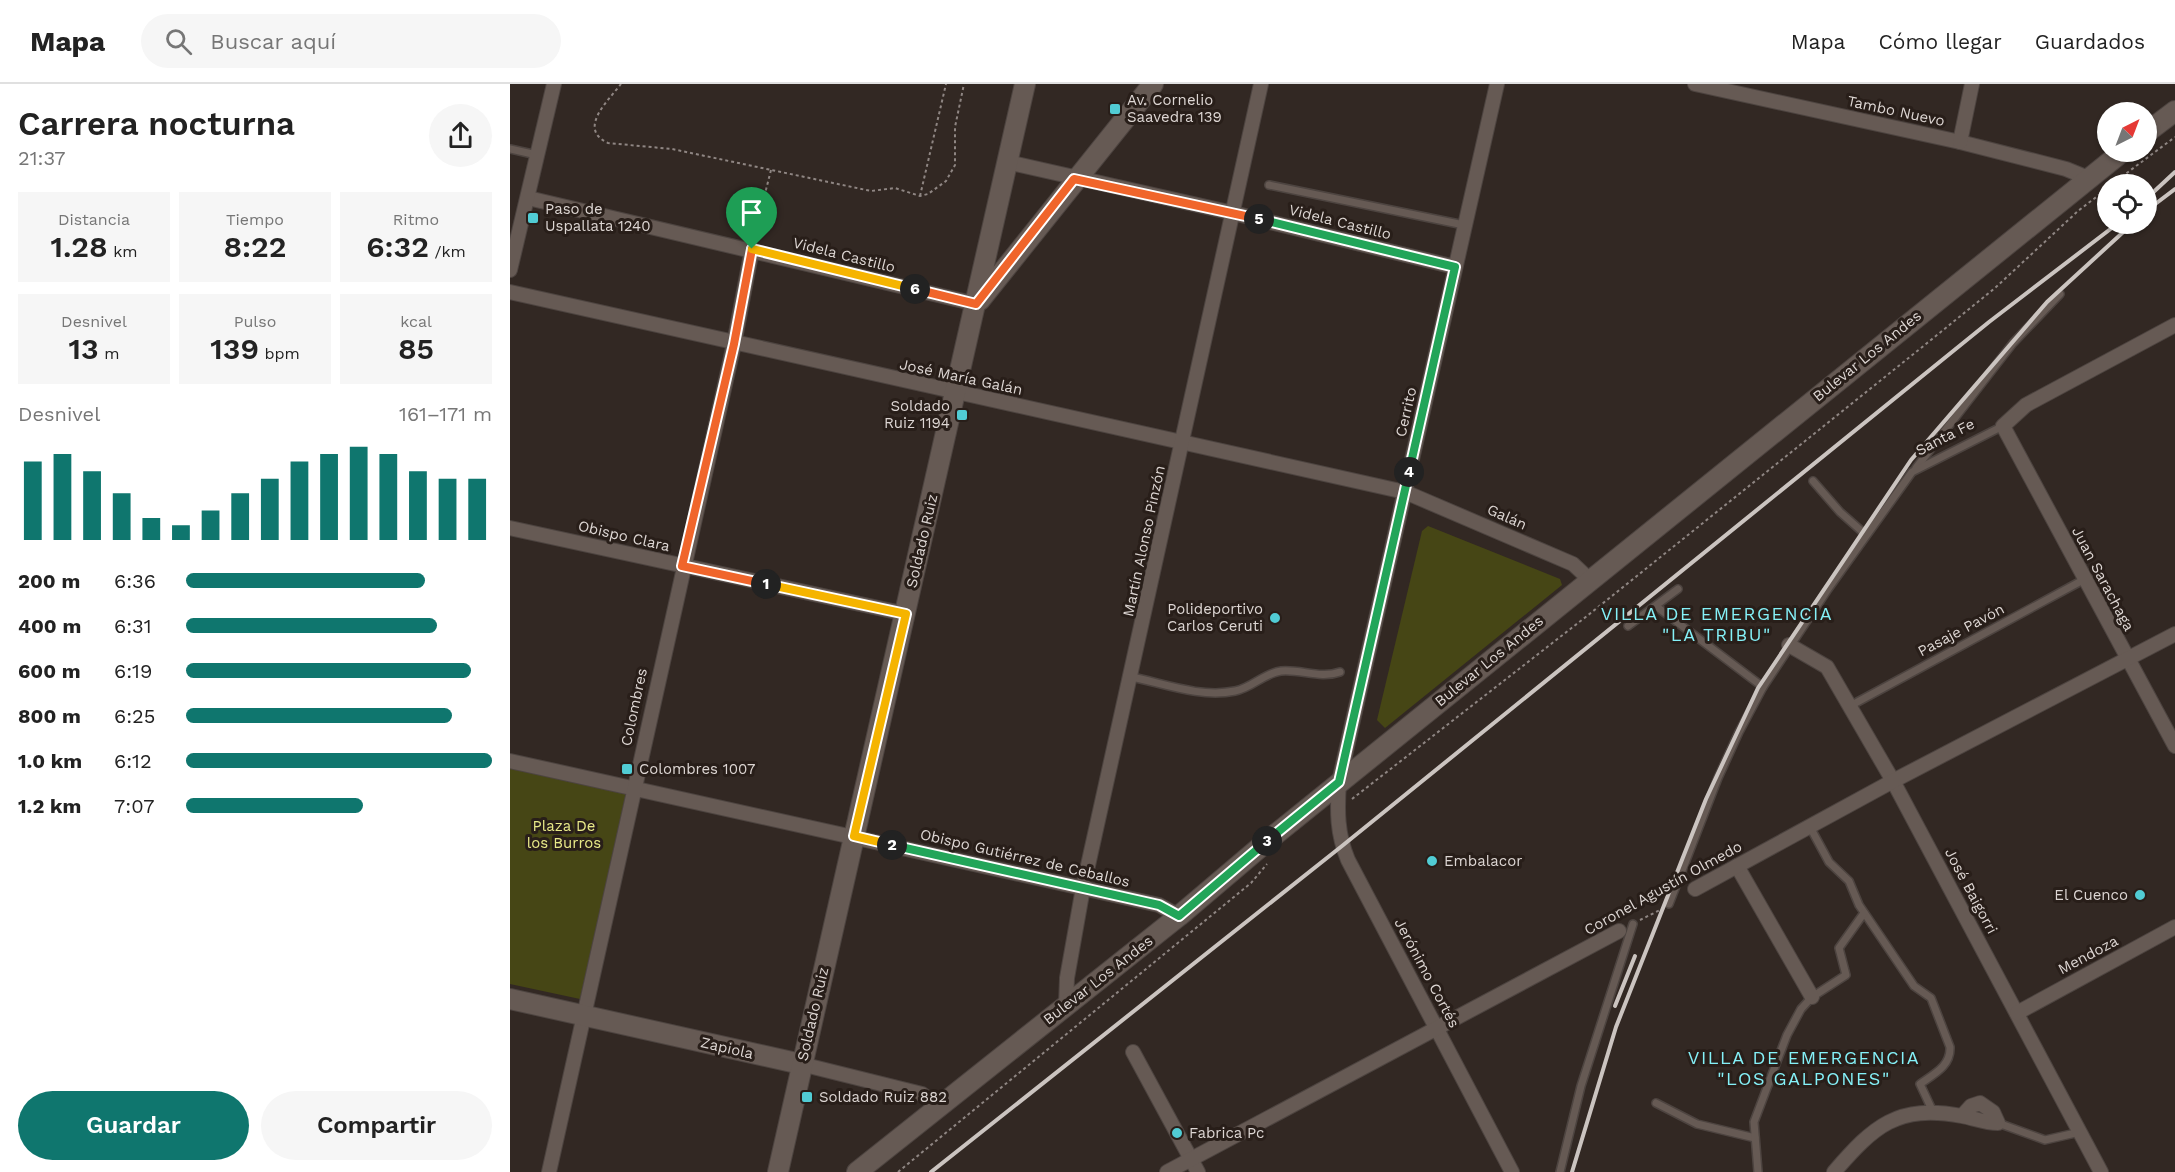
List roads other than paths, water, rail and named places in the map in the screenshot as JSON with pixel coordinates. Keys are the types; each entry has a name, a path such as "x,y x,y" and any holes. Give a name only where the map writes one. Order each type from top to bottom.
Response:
{"main road":[{"name":"Soldado Ruiz","path":"778,1172 956,393 1024,84"},
{"path":"976,304 1074,179 1153,84"},
{"path":"2157,125 2175,111"},
{"name":"Bulevar Los Andes","path":"857,1172 1179,916 1339,782 2109,162"},
{"name":"Zapiola","path":"510,999 801,1064"}],"street":[{"path":"510,270 554,84"},
{"name":"Martín Alonso Pinzón","path":"1066,1005 1067,978 1083,888 1132,676 1261,84"},
{"name":"Cerrito","path":"1339,782 1497,84"},
{"name":"Tambo Nuevo","path":"1695,84 1731,88 1960,142 2066,169 2088,178"},
{"path":"1960,142 1972,84"},
{"name":"Videla Castillo","path":"1007,162 1074,179 1233,213 1455,267"},
{"name":"Videla Castillo","path":"528,198 752,249 976,304"},
{"name":"Colombres","path":"549,1172 586,1016 682,566 734,344 752,249"},
{"name":"José María Galán","path":"510,292 734,344 1405,492"},
{"name":"Santa Fe","path":"2003,426 2026,405 2175,325"},
{"name":"Juan Sarachaga","path":"2003,426 2175,746"},
{"name":"Galán","path":"1405,492 1573,564 1590,580"},
{"name":"Obispo Clara","path":"510,528 906,614"},
{"name":"Coronel Agustín Olmedo","path":"1695,890 1893,781 2175,634"},
{"name":"José Baigorri","path":"1789,645 1827,667 1893,781 2101,1172"},
{"name":"Obispo Gutiérrez de Ceballos","path":"510,761 1159,905 1179,916"},
{"name":"Jerónimo Cortés","path":"1339,782 1337,810 1339,833 1348,860 1512,1172"},
{"path":"1737,866 1812,997"},
{"name":"Mendoza","path":"2017,1013 2175,927"},
{"name":"Coronel Agustín Olmedo","path":"1167,1172 1194,1166 1437,1028 1619,931"},
{"path":"1133,1052 1194,1166"},
{"name":"Zapiola","path":"801,1064 922,1094 939,1107"},
{"path":"1834,1172 1866,1136 1893,1119 1911,1113 1962,1116 1971,1106 1980,1102 1993,1112 1998,1123"}],"lane":[{"path":"510,149 537,155"},
{"path":"1269,185 1464,225"},
{"path":"1912,472 2013,343 2060,294"},
{"name":"Santa Fe","path":"1669,904 1718,778 1763,687 1789,645 1912,472 2003,426"},
{"path":"1813,481 1840,512 1866,535"},
{"name":"Pasaje Pavón","path":"1850,706 2085,579"},
{"path":"1628,626 1657,607 1678,589"},
{"path":"1657,607 1763,687"},
{"path":"1132,676 1213,694 1238,691 1271,672 1330,675 1340,672"},
{"path":"1810,827 1828,862 1849,881 1864,912 1914,986 1930,998 1950,1047 1951,1055 1944,1066 1920,1083 1934,1114"},
{"path":"1758,1172 1754,1122 1787,1035 1801,1009 1812,997 1846,975 1839,948 1864,912"},
{"path":"1560,1172 1581,1086 1633,924"},
{"path":"1656,1103 1697,1124 1755,1138"},
{"path":"1998,1123 2045,1140 2080,1132"}],"railway":[{"path":"2157,189 2175,172"},
{"path":"2157,203 2175,189"},
{"path":"931,1172 1342,846 1989,322 2104,234"},
{"path":"1572,1172 1616,1027 1706,799 1758,688 1911,460 2047,302 2121,234"},
{"path":"1615,1006 1635,956"}],"place":[{"name":"Av. Cornelio Saavedra 139","path":"1115,109"},
{"name":"Paso de Uspallata 1240","path":"533,218"},
{"name":"Soldado Ruiz 1194","path":"962,415"},
{"name":"Polideportivo Carlos Ceruti","path":"1275,618"},
{"name":"Colombres 1007","path":"627,769"},
{"name":"Embalacor","path":"1432,861"},
{"name":"El Cuenco","path":"2140,895"},
{"name":"Soldado Ruiz 882","path":"807,1097"},
{"name":"Fabrica Pc","path":"1177,1133"}],"district":[{"name":"VILLA DE EMERGENCIA \"LA TRIBU\"","path":"1717,623"},
{"name":"VILLA DE EMERGENCIA \"LOS GALPONES\"","path":"1804,1067"}],"park label":[{"name":"Plaza De los Burros","path":"564,834"}]}
